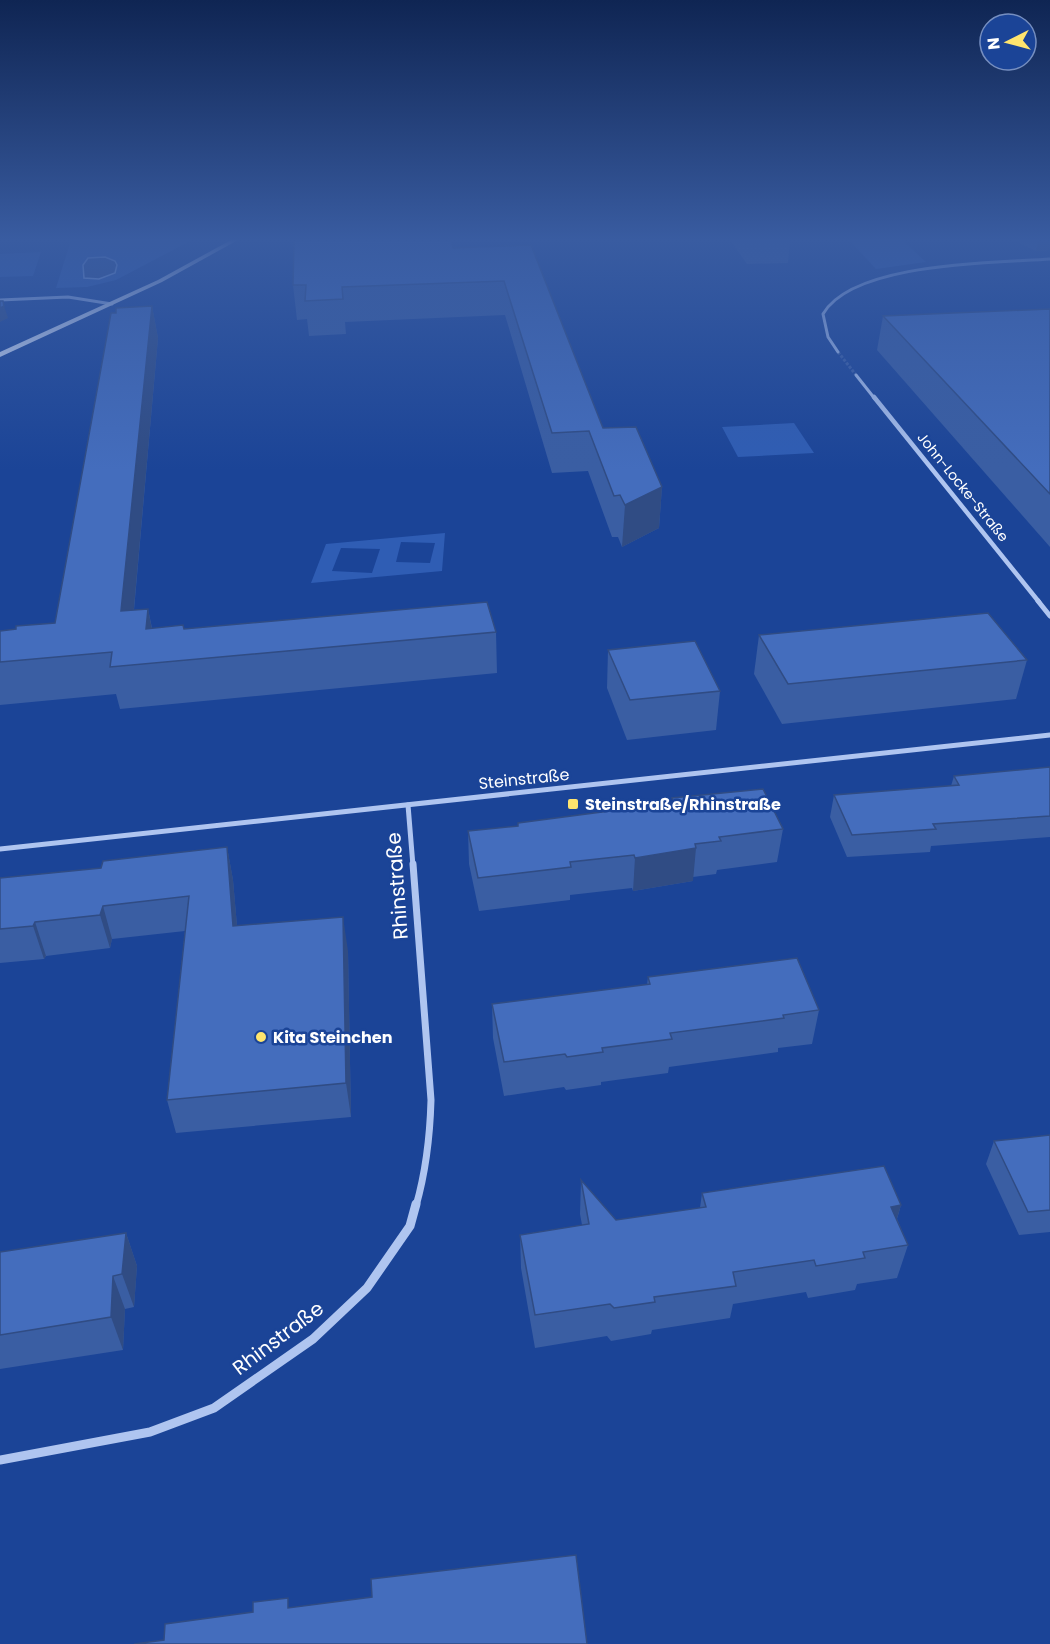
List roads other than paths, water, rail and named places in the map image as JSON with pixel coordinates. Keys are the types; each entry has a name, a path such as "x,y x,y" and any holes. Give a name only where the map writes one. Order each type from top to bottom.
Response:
{"street":[{"path":"0,355 84,317"},
{"path":"824,317 828,337 838,352"},
{"name":"John-Locke-Straße","path":"856,375 1050,616"},
{"name":"Steinstraße","path":"0,849 1050,735"},
{"name":"Rhinstraße","path":"0,1460 150,1432 214,1408 313,1339 367,1288 410,1226 423,1182 430,1137 431,1100 408,805"}],"tunnel":[{"path":"838,352 856,375"}],"place":[{"name":"Steinstraße/Rhinstraße","path":"573,804"},
{"name":"Kita Steinchen","path":"261,1037"}]}
